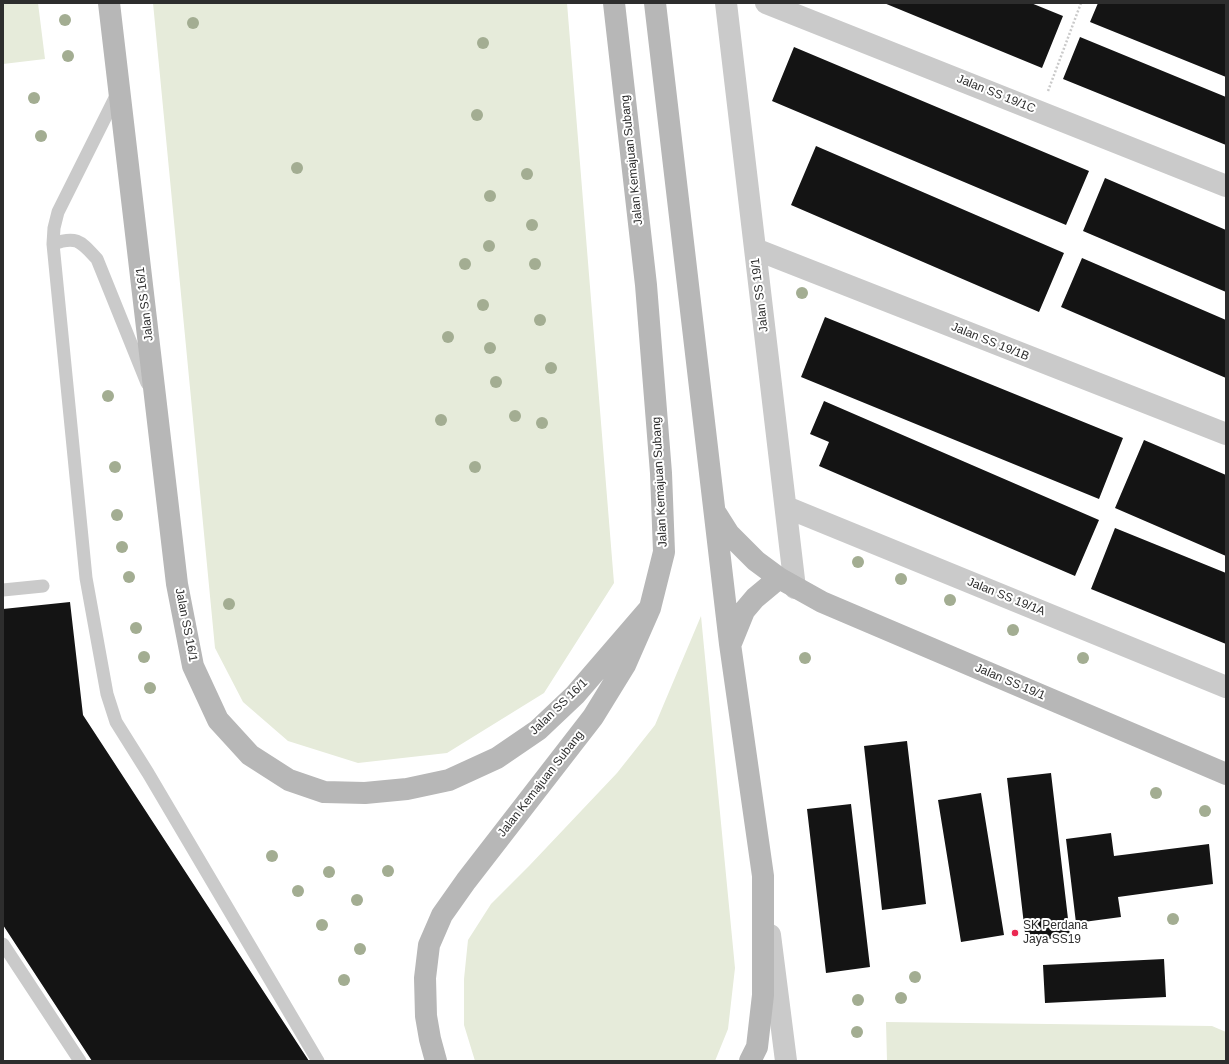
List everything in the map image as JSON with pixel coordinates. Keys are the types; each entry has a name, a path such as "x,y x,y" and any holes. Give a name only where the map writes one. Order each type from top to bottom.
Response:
{"main road":[{"name":"Jalan SS 16/1","path":"108,3 177,584 193,666 218,720 250,756 289,780 324,792 365,793 407,789 449,780 498,758 538,730 575,695 650,608"},
{"name":"Jalan Kemajuan Subang","path":"436,1061 426,1016 425,978 429,945 442,915 471,874 593,717 625,665 650,608 664,552 661,473 646,285 614,3"},
{"path":"655,3 730,644 763,876 763,995 757,1047 750,1061"},
{"name":"Jalan SS 19/1","path":"715,512 729,534 756,560 787,583 822,602 1226,774"},
{"path":"730,644 744,611 755,598 787,583"}],"street":[{"name":"Jalan SS 19/1","path":"726,3 786,507 787,583"},
{"name":"Jalan SS 19/1C","path":"766,3 1226,186"},
{"name":"Jalan SS 19/1B","path":"755,249 1226,434"},
{"name":"Jalan SS 19/1A","path":"786,507 1226,687"},
{"path":"763,876 786,1061"}],"lane":[{"path":"119,90 58,212 54,228 53,244 86,578 107,694 116,722 152,780 318,1061"},
{"path":"53,244 65,240 76,240 85,246 97,259 157,409"},
{"path":"3,590 43,586"},
{"path":"3,944 80,1061"}],"path":[{"path":"1040,112 1081,3"}],"green space":[{"path":"3,3 38,3 45,59 3,64"},
{"path":"153,3 567,3 614,583 544,693 447,753 358,763 288,741 243,702 215,648"},
{"path":"701,616 735,968 728,1029 715,1061 475,1061 464,1025 464,979 468,940 491,904 617,773 655,725"},
{"path":"886,1022 1212,1026 1226,1032 1226,1061 887,1061"}],"building":[{"path":"884,3 1031,3 1063,16 1042,68"},
{"path":"1098,3 1226,4 1226,77 1090,22"},
{"path":"1080,37 1226,97 1226,145 1063,79"},
{"path":"794,47 1089,171 1066,225 772,101"},
{"path":"816,146 1064,253 1039,312 791,205"},
{"path":"1105,178 1226,230 1226,292 1083,231"},
{"path":"1082,258 1226,320 1226,378 1061,307"},
{"path":"825,317 1123,438 1099,499 801,377"},
{"path":"824,401 1099,520 1075,576 819,466 829,442 810,434"},
{"path":"1144,440 1226,475 1226,556 1115,508"},
{"path":"1115,528 1226,573 1226,644 1091,589"},
{"path":"70,602 83,715 309,1061 92,1061 3,925 3,609"},
{"path":"907,741 926,904 882,910 864,746"},
{"path":"1051,773 1070,936 1026,942 1007,778"},
{"path":"981,793 1004,935 961,942 938,800"},
{"path":"851,804 870,967 826,973 807,809"},
{"path":"1111,833 1114,856 1209,844 1213,884 1118,897 1121,917 1076,923 1066,839"},
{"path":"1164,959 1166,997 1045,1003 1043,965"}],"place":[{"name":"SK Perdana Jaya SS19","path":"1015,933"}]}
